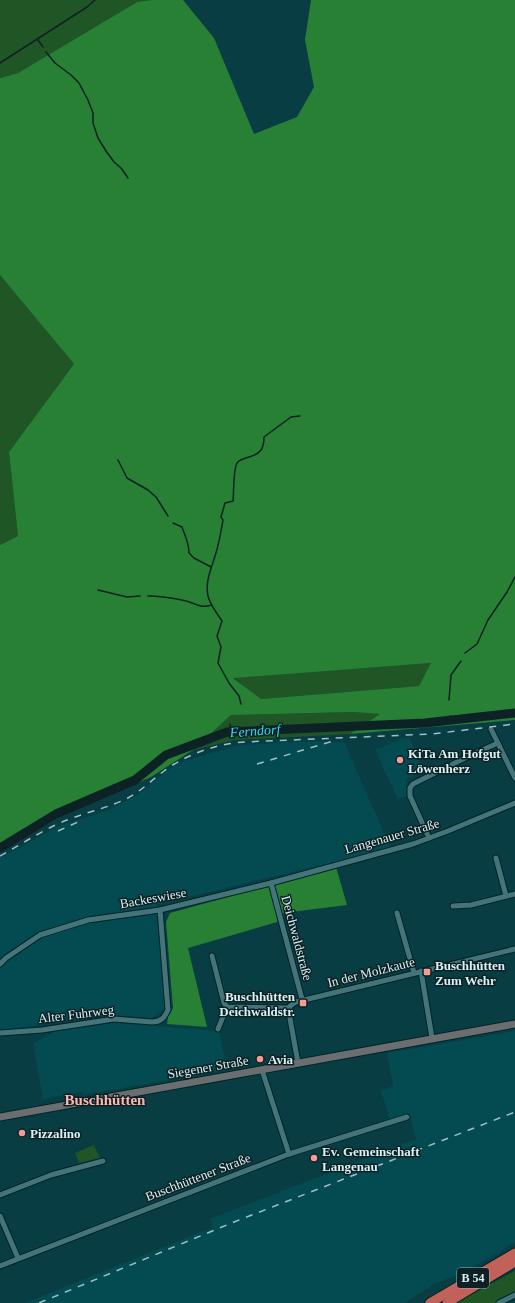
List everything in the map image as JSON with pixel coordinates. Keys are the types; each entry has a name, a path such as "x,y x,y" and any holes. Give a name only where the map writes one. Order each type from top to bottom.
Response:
{"highway":[{"name":"B 54","path":"430,1303 515,1252"},
{"name":"B 54","path":"447,1303 515,1262"}],"main road":[{"name":"Siegener Straße","path":"0,1117 515,1024"}],"street":[{"path":"491,729 515,778"},
{"path":"430,838 410,796 410,788 412,784 498,743"},
{"name":"Langenauer Straße","path":"318,869 430,838 515,803"},
{"path":"496,858 506,896"},
{"name":"Backeswiese","path":"0,964 6,958 40,935 88,920 160,910 318,869"},
{"name":"Deichwaldstraße","path":"271,882 302,999"},
{"path":"453,906 470,905 515,894"},
{"name":"Alter Fuhrweg","path":"0,1033 42,1030 114,1019 157,1022 164,1018 168,1010 160,910"},
{"path":"397,913 414,973"},
{"name":"In der Molzkaute","path":"289,1008 294,1003 302,999 515,949"},
{"path":"212,956 224,1003 227,1007"},
{"path":"421,971 432,1038"},
{"path":"227,1007 289,1008 298,1063"},
{"path":"218,1029 227,1007"},
{"path":"262,1070 289,1154"},
{"name":"Buschhüttener Straße","path":"0,1266 289,1154 407,1116"},
{"path":"0,1195 51,1175 103,1161"},
{"path":"0,1216 18,1258"},
{"path":"500,1303 515,1295"}],"shaded area":[{"name":"KiTa Am Hofgut Löwenherz","path":"403,738 409,738 424,771 405,780 407,785 406,796 398,799 375,750"},
{"path":"325,741 326,743 344,742 390,847 156,905 165,1009 151,1018 115,1015 0,1030 0,858 59,826 106,811 136,796 173,766 184,761 239,745"},
{"path":"115,1023 219,1031 227,1070 83,1095 82,1092 43,1099 33,1044 55,1031"},
{"path":"515,1031 515,1242 493,1256 456,1276 436,1283 405,1303 25,1303 213,1227 210,1219 416,1139 409,1113 390,1119 381,1091 393,1086 387,1053"}],"green space":[{"path":"0,0 151,0 137,2 18,73 0,78"},
{"path":"151,0 183,0 214,38 254,134 297,117 314,87 305,40 311,0 515,0 515,720 350,734 380,714 353,712 231,715 193,750 151,777 58,818 0,852 0,545 18,536 9,452 74,364 0,275 0,78 18,73 137,2","holes":["431,663 419,686 261,699 233,678"]},
{"path":"0,275 74,364 9,452 18,536 0,545"},
{"path":"432,663 419,686 260,699 233,677"},
{"path":"353,712 380,714 350,734 234,740 193,750 231,715"},
{"path":"336,867 347,905 283,913 284,920 188,948 207,1027 167,1024 168,1017 173,1008 166,922 170,913"},
{"path":"94,1145 100,1158 79,1163 75,1153"},
{"path":"515,1271 515,1292 496,1303 455,1303"}],"waterway":[{"path":"0,63 87,7 95,0"},
{"path":"38,40 43,47"},
{"path":"46,52 55,63 79,83 93,113 93,123 98,138 114,162 121,168 128,178"},
{"path":"241,704 239,696 229,683 218,663 221,647 217,636 222,621 212,606 207,591 210,571 219,542 223,520 221,517 225,503 233,501 234,476 237,463 242,459 258,453 261,450 264,437 291,417 300,416"},
{"path":"118,460 127,478 148,490 156,497 168,516"},
{"path":"173,523 182,527 188,543 189,553 194,558 211,567"},
{"path":"465,653 477,644 488,620 507,592 515,577"},
{"path":"98,590 127,597 140,596"},
{"path":"148,596 178,599 200,606 212,605"},
{"path":"449,700 451,675 461,661"},
{"name":"Ferndorf","path":"0,848 56,814 135,780 166,755 227,732 425,723 515,713"},
{"name":"Ferndorf","path":"230,724 230,732"}],"railway":[{"path":"0,856 41,832 58,824 113,805 128,798 173,765 192,755 223,745 244,742 432,734 515,724"},
{"path":"257,764 333,741"},
{"path":"58,831 80,821"},
{"path":"39,1303 234,1222 515,1112"}],"place":[{"name":"KiTa Am Hofgut Löwenherz","path":"400,760"},
{"name":"Buschhütten Zum Wehr","path":"427,972"},
{"name":"Buschhütten Deichwaldstr.","path":"303,1003"},
{"name":"Avia","path":"260,1059"},
{"name":"Pizzalino","path":"22,1133"},
{"name":"Ev. Gemeinschaft Langenau","path":"314,1158"}],"district":[{"name":"Buschhütten","path":"105,1100"}]}
